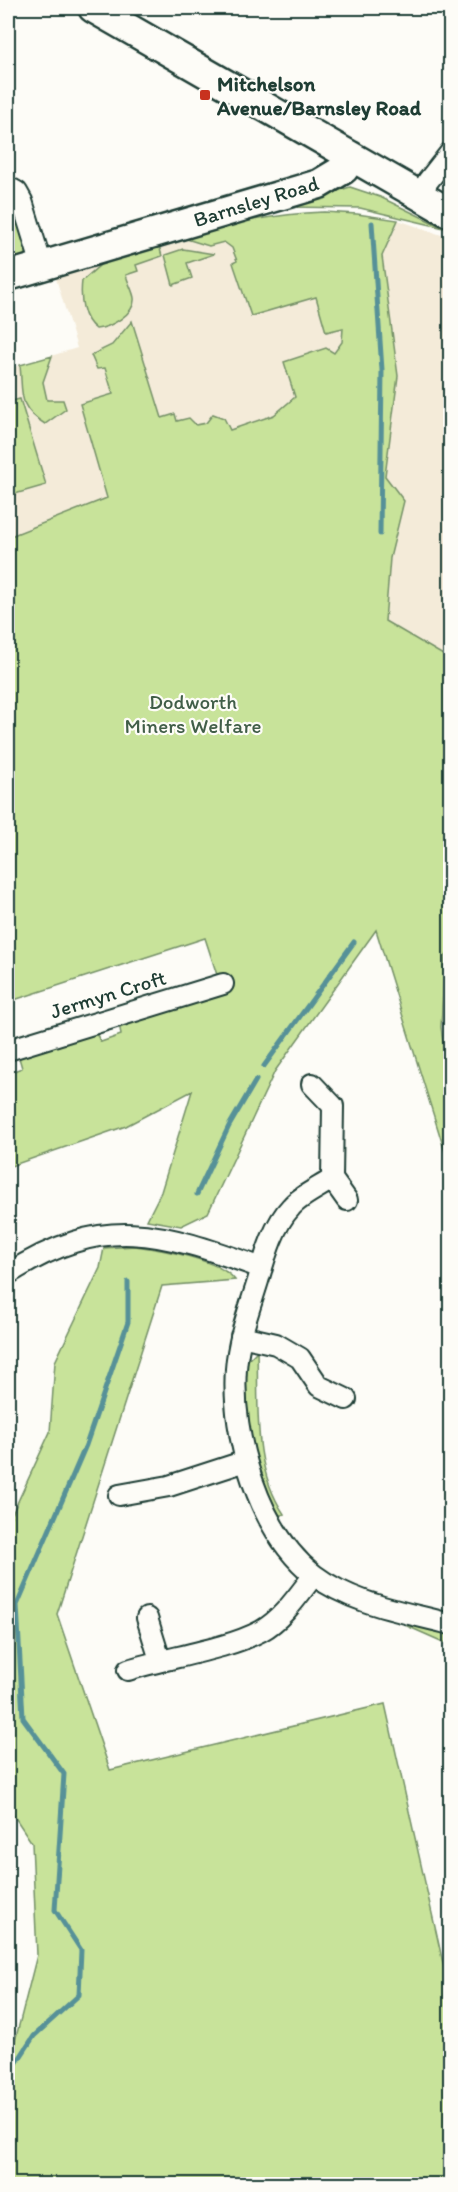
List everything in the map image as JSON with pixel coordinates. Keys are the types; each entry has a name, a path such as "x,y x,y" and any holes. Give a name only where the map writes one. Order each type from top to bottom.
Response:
{"main road":[{"path":"93,8 450,213"},
{"name":"Barnsley Road","path":"8,276 319,184 344,169 351,156"}],"street":[{"path":"420,196 450,153"},
{"path":"8,187 17,192 22,201 42,266"},
{"name":"Jermyn Croft","path":"8,1050 224,984"},
{"path":"312,1084 333,1106 332,1179 347,1200"},
{"path":"332,1179 291,1206 275,1233 241,1336 236,1369 236,1416 246,1461 264,1508 284,1543 314,1575 358,1598 450,1624"},
{"path":"8,1274 42,1253 78,1239 118,1233 164,1237 202,1247 262,1268"},
{"path":"241,1336 276,1344 300,1358 320,1386 346,1399"},
{"path":"119,1495 151,1480 169,1486 246,1461"},
{"path":"128,1670 237,1641 261,1631 278,1618 314,1575"},
{"path":"147,1618 160,1660"}],"shaded area":[{"path":"324,212 357,214 361,400 8,537 8,369 77,348 55,275 164,241"},
{"path":"398,220 450,238 450,659 385,621 390,558 404,501 385,476 398,376 382,256"}],"green space":[{"path":"350,187 380,197 444,228 360,208 285,207"},
{"path":"8,201 12,203 27,252 32,252 27,257 8,263"},
{"name":"Dodworth Miners Welfare","path":"324,212 398,220 382,256 398,376 385,476 404,501 390,558 385,621 450,659 450,949 445,958 441,1027 450,1092 450,1168 376,930 275,1071 208,1213 181,1226 147,1220 161,1192 192,1091 126,1126 8,1167 8,1073 22,1068 18,1054 94,1030 101,1042 121,1035 119,1022 219,981 205,938 8,1002 8,537 107,498 80,404 113,394 105,368 97,369 91,355 112,345 132,321 162,418 175,414 177,421 189,418 196,425 206,423 213,414 224,418 230,430 274,415 295,397 284,362 326,348 334,353 342,342 343,328 326,332 316,297 251,316 233,263 237,261 232,248 224,242 209,246 180,237 251,220"},
{"path":"158,242 162,256 136,265 138,271 126,275 134,298 131,309 114,323 96,329 85,314 81,294 82,281 107,259"},
{"path":"183,249 214,254 187,263 192,278 173,285 165,255"},
{"path":"52,356 43,382 47,400 63,400 66,409 45,424 30,412 23,399 20,365"},
{"path":"20,399 46,485 8,496 8,402"},
{"path":"135,1246 204,1261 228,1273 235,1280 162,1286 57,1614 110,1770 385,1704 450,1994 450,2184 8,2184 8,2047 14,2045 37,1955 32,1843 8,1807 8,1774 11,1771 8,1739 8,1523 50,1432 55,1362 100,1268 104,1248"},
{"path":"257,1351 259,1435 267,1476 284,1514 278,1516 255,1461 244,1398 244,1364"},
{"path":"408,1621 450,1633 450,1645 407,1626"}],"waterway":[{"path":"372,223 382,370 380,534"},
{"path":"264,1066 354,942"},
{"path":"197,1194 229,1126 256,1080"},
{"path":"8,2076 34,2036 79,1995 81,1950 55,1910 64,1774 23,1718 17,1605 86,1445 128,1322 128,1282"},
{"path":"8,2112 8,2138"},
{"path":"8,2173 9,2184"}],"place":[{"name":"Mitchelson Avenue/Barnsley Road","path":"205,95"}]}
